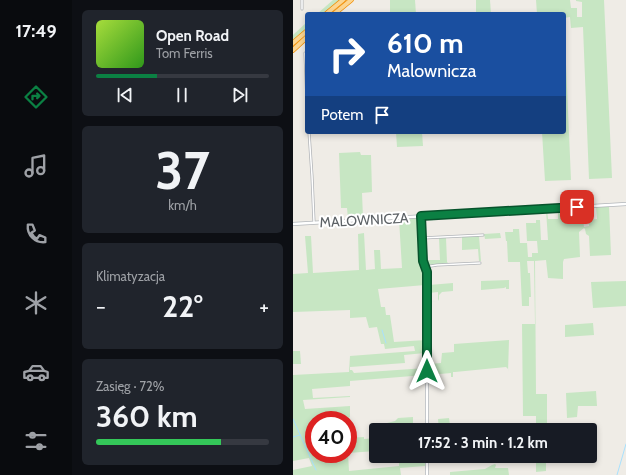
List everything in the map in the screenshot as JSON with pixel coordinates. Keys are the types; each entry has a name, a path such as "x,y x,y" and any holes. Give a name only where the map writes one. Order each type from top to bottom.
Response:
{"highway":[{"path":"328,12 343,0"},
{"path":"336,12 351,0"},
{"path":"293,43 305,32"},
{"path":"293,50 305,39"}],"street":[{"path":"301,9 302,0"},
{"path":"309,134 314,223"},
{"name":"MALOWNICZA","path":"293,224 626,204"},
{"path":"421,216 423,261 427,272 427,423"},
{"path":"422,238 483,235"},
{"path":"425,267 480,263"},
{"path":"427,463 427,475"}],"green space":[{"path":"333,0 340,0 325,12 319,12"},
{"path":"390,0 415,0 416,12 390,12"},
{"path":"476,0 490,0 491,12 476,12"},
{"path":"536,0 570,0 571,8 577,8 577,17 582,17 582,2 576,0 604,0 612,178 589,179 583,27 571,28 570,17 566,18 566,12 537,12"},
{"path":"305,24 305,30 293,41 293,35"},
{"path":"566,64 571,180 545,181 542,134 566,134"},
{"path":"396,134 422,134 423,146 397,147"},
{"path":"360,152 361,155 371,155 372,192 362,193 363,218 348,219 347,208 341,208 339,153"},
{"path":"609,206 611,255 590,256 589,236 586,234 584,228 579,232 580,257 564,259 563,279 548,278 546,260 535,261 536,394 547,394 547,423 536,423 536,416 523,416 522,324 535,324 534,261 527,261 528,273 530,273 531,297 529,297 529,306 522,306 520,262 508,262 505,232 513,232 513,229 519,229 520,243 527,243 528,257 532,257 532,253 538,253 537,241 527,241 526,223 536,223 536,220 540,220 541,240 548,240 546,210 548,219 558,219 558,209 566,208 567,221 583,220 584,227 589,226 589,220 597,219 596,207"},
{"path":"419,217 422,257 426,273 426,289 425,285 378,289 381,307 385,307 386,315 390,315 394,342 426,340 426,363 425,353 404,355 405,363 350,367 350,370 354,373 426,368 426,383 425,375 350,381 350,386 312,389 313,398 350,397 303,400 305,409 350,406 350,411 305,411 305,459 293,461 293,375 349,372 350,356 415,351 414,346 385,349 384,344 381,344 377,327 369,328 366,317 350,318 350,310 293,312 293,274 308,273 305,236 311,236 313,273 359,270 358,234 364,233 366,270 375,269 374,250 380,250 381,269 402,268 399,219"},
{"path":"500,233 501,238 485,239 484,234"},
{"path":"479,236 481,261 479,261 478,249 462,250 462,237"},
{"path":"439,238 446,238 447,262 450,265 425,265 424,260 440,260"},
{"path":"509,280 509,289 506,289 506,287 481,290 481,281"},
{"path":"428,281 429,285 453,283 453,291 442,292 439,295 438,301 438,292 428,293"},
{"path":"626,281 626,306 593,308 591,282"},
{"path":"593,323 594,335 565,337 565,325"},
{"path":"509,340 508,372 506,367 453,372 453,377 451,377 451,373 429,375 428,378 428,359 429,364 441,363 442,353 454,352 454,344"},
{"path":"293,351 300,351 301,364 293,364"},
{"path":"596,391 597,406 578,406 577,417 567,418 566,393"},
{"path":"413,417 413,423 387,423 395,421 398,418"},
{"path":"449,418 450,423 438,423 438,419"},
{"path":"357,437 369,439 369,452 357,452"},
{"path":"311,463 349,463 349,471 399,466 399,463 426,463 426,470 425,466 400,468 401,475 293,475 293,470 312,466"},
{"path":"536,463 546,463 546,471 536,472"},
{"path":"495,464 495,468 508,468 509,475 450,475 450,472 485,469"}],"waterway":[{"path":"382,330 386,343"},
{"path":"293,419 316,470"},
{"path":"293,437 300,435"},
{"path":"617,475 626,444"}],"route":[{"path":"427,371 427,272 423,261 421,216 577,207"}]}
